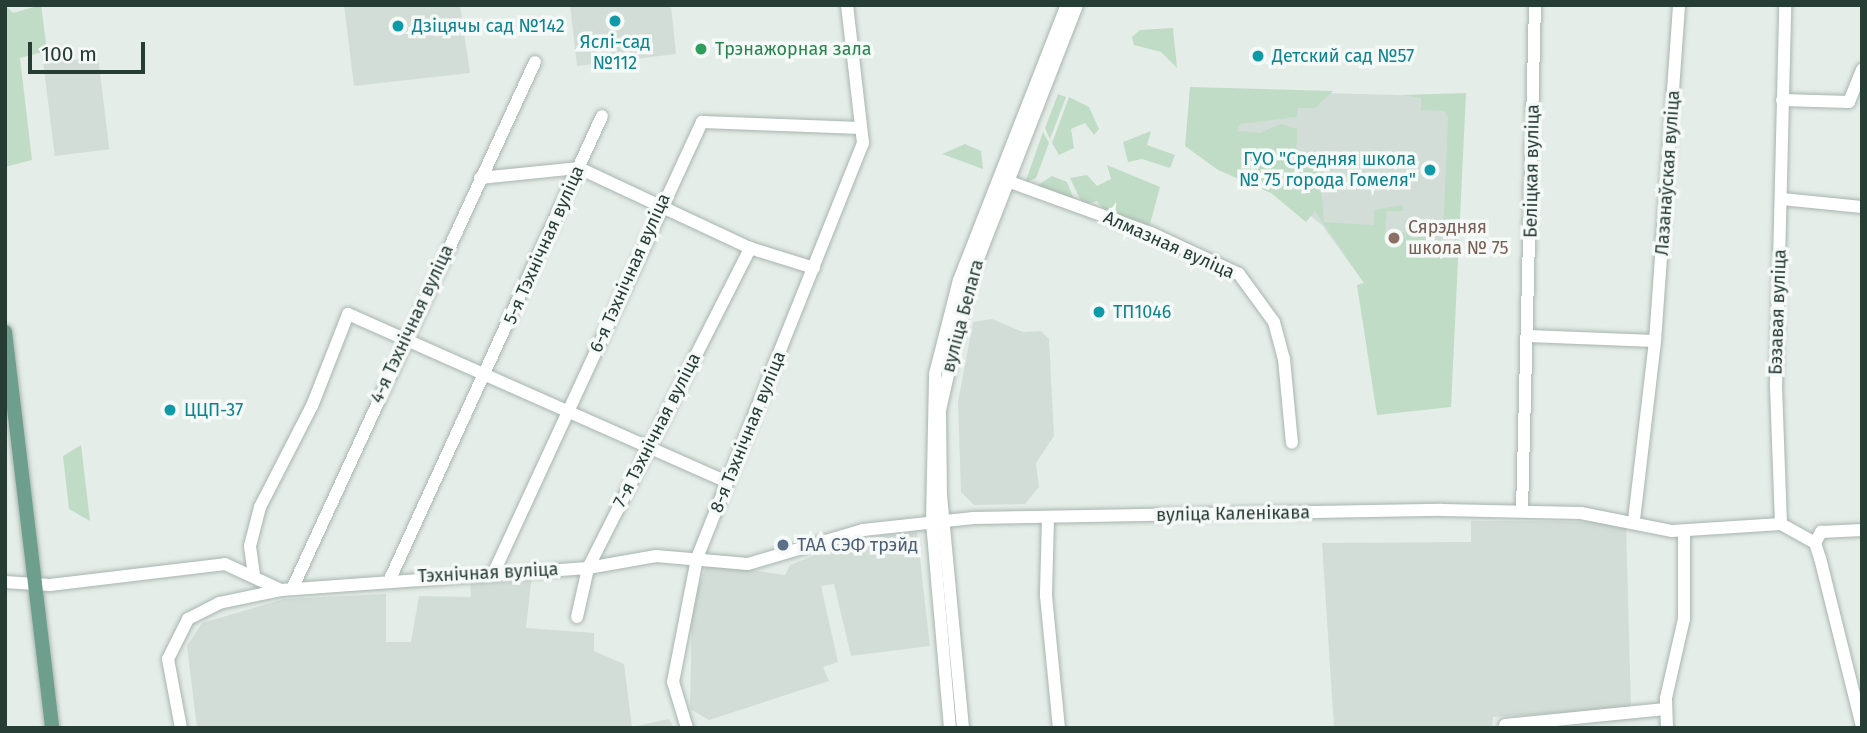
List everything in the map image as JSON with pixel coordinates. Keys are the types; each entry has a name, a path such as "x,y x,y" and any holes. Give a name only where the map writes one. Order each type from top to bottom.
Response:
{"main road":[{"path":"5,332 52,728"}],"street":[{"path":"847,5 862,128"},
{"name":"вуліца Белага","path":"950,728 930,428 941,345 963,270 1067,5"},
{"name":"вуліца Белага","path":"963,728 938,522 940,410 951,347 1007,181 1077,5"},
{"name":"Беліцкая вуліца","path":"1522,512 1535,5"},
{"name":"Лазанаўская вуліца","path":"1634,520 1655,341 1679,5"},
{"name":"Бэзавая вуліца","path":"1782,524 1776,386 1785,5"},
{"name":"4-я Тэхнічная вуліца","path":"287,588 535,62"},
{"path":"1782,100 1849,102 1862,69"},
{"name":"5-я Тэхнічная вуліца","path":"390,579 602,116"},
{"name":"6-я Тэхнічная вуліца","path":"494,572 660,205 702,122 862,128"},
{"name":"8-я Тэхнічная вуліца","path":"687,728 673,682 697,558 863,143 862,128"},
{"path":"480,178 579,167 750,248 814,268"},
{"name":"Алмазная вуліца","path":"1007,181 1151,233 1239,274 1273,322 1284,359 1292,443"},
{"path":"1782,198 1862,207"},
{"name":"7-я Тэхнічная вуліца","path":"577,617 589,568 750,248"},
{"path":"254,575 250,546 260,507 312,406 348,314 568,409 727,482"},
{"path":"1528,336 1655,341"},
{"name":"вуліца Каленікава","path":"938,522 1048,517 1522,512 1634,520 1684,531 1782,524"},
{"path":"1048,517 1046,596 1059,728"},
{"name":"Тэхнічная вуліца","path":"181,728 168,659 188,619 219,603 287,588 494,572 589,568 630,558 697,558 748,564 863,530 938,522"},
{"path":"1782,524 1815,543"},
{"path":"1862,530 1821,531 1815,543 1862,727"},
{"path":"1667,728 1665,709 1684,619 1684,531"},
{"path":"5,582 35,583 225,564 287,588"},
{"path":"1505,727 1665,709"}],"shaded area":[{"path":"344,5 460,5 470,73 354,86"},
{"path":"570,5 671,5 676,54 577,66"},
{"path":"98,57 109,149 55,156 43,64"},
{"name":"Сярэдняя школа № 75","path":"1196,89 1460,97 1449,401 1322,225 1276,188"},
{"path":"992,319 1023,332 1041,331 1049,339 1054,436 1036,463 1039,487 1025,504 974,505 961,492 958,402 973,322"},
{"path":"1471,521 1626,522 1631,709 1493,717 1492,728 1334,728 1322,543 1471,542"},
{"path":"917,532 930,646 851,656 834,584 821,586 838,662 823,667 829,681 709,720 690,709 692,605 707,564 785,575 790,565 858,538"},
{"path":"532,575 526,628 594,633 594,651 624,664 632,727 669,719 674,728 197,728 187,646 202,623 284,599 386,594 386,642 411,642 419,596 471,597 470,581"}],"green space":[{"path":"5,5 13,13 41,5 47,51 20,58 32,160 5,167"},
{"path":"1173,28 1177,68 1161,52 1134,45 1132,37 1140,30"},
{"path":"1190,87 1333,91 1315,108 1298,108 1297,117 1240,124 1237,131 1260,133 1281,124 1297,129 1296,163 1319,164 1324,222 1374,225 1374,210 1403,205 1403,211 1387,211 1385,231 1429,234 1432,256 1452,257 1454,231 1443,231 1448,119 1444,111 1421,110 1421,98 1401,95 1466,93 1451,407 1377,415 1357,285 1364,283 1315,211 1306,222 1271,193 1218,170 1185,146"},
{"path":"1058,94 1066,97 1050,139 1045,128"},
{"path":"1069,97 1089,107 1099,129 1094,135 1085,123 1071,129 1074,148 1059,155 1052,143"},
{"path":"1151,131 1147,145 1175,155 1170,168 1142,159 1128,162 1123,142"},
{"path":"1043,132 1049,143 1036,178 1025,183"},
{"path":"965,144 981,151 983,169 942,154"},
{"path":"1107,165 1160,187 1149,228 1104,210 1097,201 1083,205 1070,178 1087,175 1097,186 1111,179"},
{"path":"1052,176 1067,182 1075,202 1035,187"},
{"path":"81,445 90,521 69,509 63,456"}],"place":[{"name":"Яслі-сад №112","path":"615,21"},
{"name":"Дзіцячы сад №142","path":"398,26"},
{"name":"Трэнажорная зала","path":"701,49"},
{"name":"Детский сад №57","path":"1258,56"},
{"name":"ГУО \"Средняя школа № 75 города Гомеля\"","path":"1430,170"},
{"name":"Сярэдняя школа № 75","path":"1394,238"},
{"name":"ТП1046","path":"1099,312"},
{"name":"ЦЦП-37","path":"170,410"},
{"name":"ТАА СЭФ трэйд","path":"783,545"}]}
